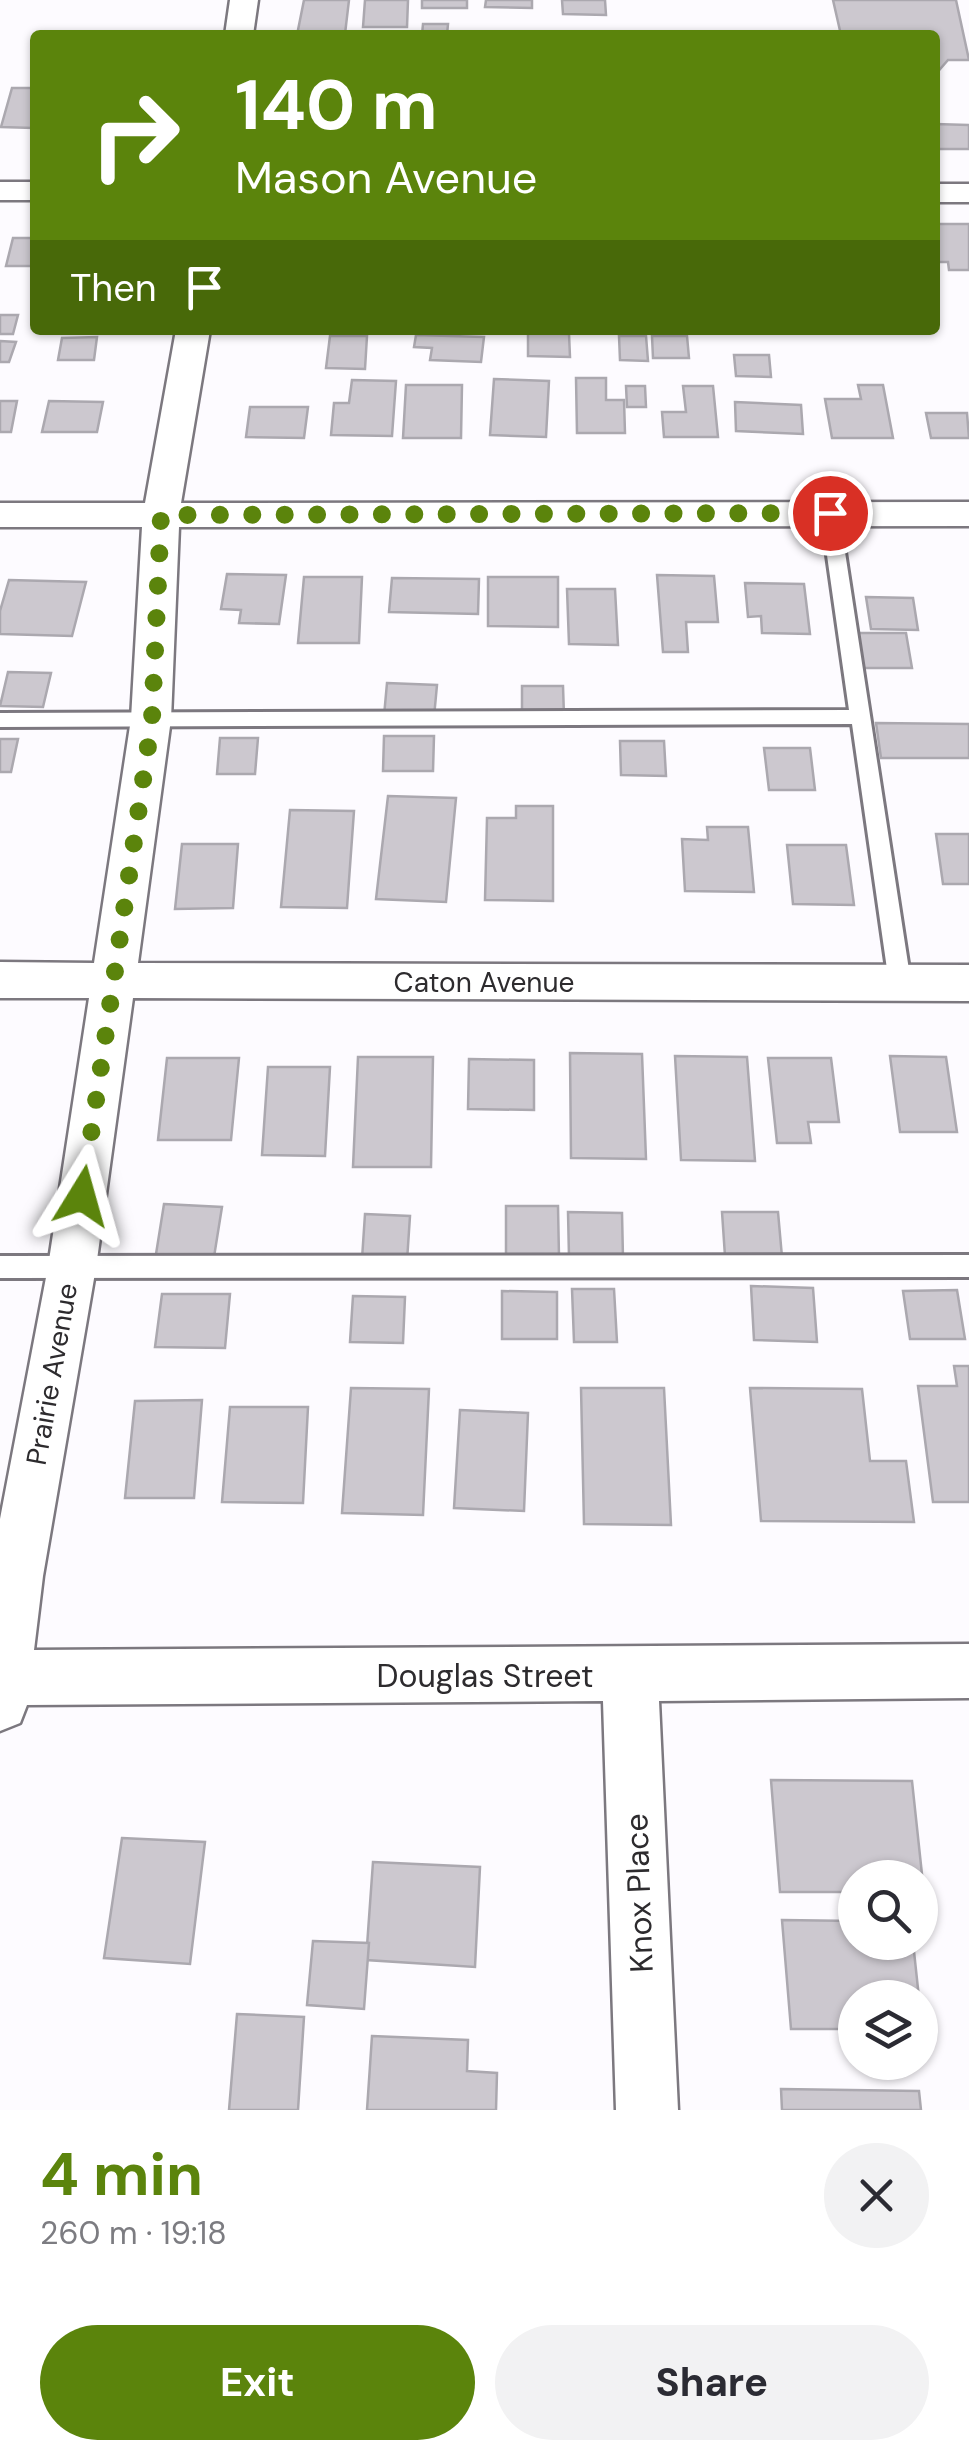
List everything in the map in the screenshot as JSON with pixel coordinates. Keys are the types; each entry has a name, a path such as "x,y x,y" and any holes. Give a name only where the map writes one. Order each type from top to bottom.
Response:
{"street":[{"path":"239,30 244,0"},
{"path":"0,192 30,191"},
{"path":"940,193 969,193"},
{"name":"Prairie Avenue","path":"1,1687 16,1576 72,1267 152,719 161,515 192,335"},
{"path":"0,515 969,514"},
{"name":"Caton Avenue","path":"0,980 969,983"},
{"name":"Douglas Street","path":"1,1687 969,1671"},
{"name":"Knox Place","path":"630,1676 647,2110"}],"lane":[{"path":"830,513 900,982"},
{"path":"0,720 860,717"},
{"path":"0,1267 969,1266"}],"building":[{"path":"304,0 349,0 345,30 298,30"},
{"path":"365,0 408,0 407,27 363,27"},
{"path":"422,0 467,0 467,8 422,8"},
{"path":"486,0 532,0 532,8 485,7"},
{"path":"562,0 605,0 606,15 563,14"},
{"path":"833,0 956,0 969,60 948,60 940,69 940,30 840,30"},
{"path":"423,24 448,24 447,30 422,30"},
{"path":"12,88 30,88 30,128 1,127"},
{"path":"940,124 969,125 969,149 940,149"},
{"path":"940,224 969,224 969,270 949,270 948,262 940,262"},
{"path":"13,238 30,238 30,266 6,266"},
{"path":"0,315 18,315 13,334 0,334"},
{"path":"416,335 484,337 481,362 430,360 432,348 414,347"},
{"path":"528,335 569,335 570,357 528,356"},
{"path":"330,336 367,336 365,369 326,368"},
{"path":"619,336 646,336 648,361 620,360"},
{"path":"652,336 687,336 689,358 653,358"},
{"path":"97,337 94,360 58,360 62,338"},
{"path":"0,341 16,342 9,362 0,362"},
{"path":"734,355 769,355 771,377 736,376"},
{"path":"576,378 606,378 606,400 624,400 625,433 577,433"},
{"path":"494,379 549,381 546,437 490,435"},
{"path":"352,380 396,381 392,436 331,435 334,403 349,403"},
{"path":"406,385 462,385 461,438 403,438"},
{"path":"858,385 883,385 893,438 832,438 825,399 861,399"},
{"path":"626,386 645,386 646,407 627,407"},
{"path":"683,386 713,386 718,437 664,437 662,412 686,412"},
{"path":"0,401 17,401 11,432 0,432"},
{"path":"49,401 103,402 97,432 42,432"},
{"path":"735,402 801,405 803,434 736,431"},
{"path":"250,407 308,407 304,438 246,437"},
{"path":"926,413 967,413 969,438 931,438"},
{"path":"227,574 286,575 279,624 239,623 241,610 221,609"},
{"path":"657,575 714,576 718,622 686,622 688,652 663,652"},
{"path":"304,577 362,577 359,643 298,643"},
{"path":"488,577 558,577 558,627 488,626"},
{"path":"392,578 479,579 478,614 389,612"},
{"path":"9,580 86,582 72,636 0,634 0,611"},
{"path":"745,583 804,584 810,634 762,633 761,616 748,617"},
{"path":"567,589 615,589 618,645 569,644"},
{"path":"866,597 913,598 918,630 871,629"},
{"path":"853,633 906,633 912,668 858,668"},
{"path":"8,672 51,673 43,707 0,706"},
{"path":"387,683 437,685 434,717 384,716"},
{"path":"522,686 563,686 564,716 522,715"},
{"path":"876,723 969,724 969,758 881,758"},
{"path":"384,736 434,736 433,771 383,771"},
{"path":"220,738 258,738 255,774 217,774"},
{"path":"0,739 18,739 11,772 0,772"},
{"path":"620,741 664,741 666,776 621,775"},
{"path":"764,748 810,748 815,790 769,790"},
{"path":"388,796 456,798 446,902 376,899"},
{"path":"516,806 553,806 553,901 485,900 487,818 516,818"},
{"path":"290,810 354,811 347,908 281,907"},
{"path":"707,827 748,827 754,892 685,891 682,839 708,840"},
{"path":"936,834 969,834 969,884 943,884"},
{"path":"182,844 238,844 233,908 175,909"},
{"path":"787,845 846,845 854,905 793,904"},
{"path":"570,1053 642,1054 646,1159 571,1158"},
{"path":"675,1056 747,1057 755,1161 681,1160"},
{"path":"890,1056 946,1057 957,1132 900,1132"},
{"path":"358,1057 433,1057 431,1167 353,1167"},
{"path":"167,1058 239,1058 231,1140 158,1140"},
{"path":"768,1058 831,1058 839,1122 808,1122 811,1143 777,1143"},
{"path":"469,1059 534,1060 534,1110 468,1109"},
{"path":"268,1067 330,1067 325,1156 262,1155"},
{"path":"164,1204 222,1207 214,1257 156,1254"},
{"path":"506,1206 558,1206 559,1257 506,1256"},
{"path":"568,1212 622,1213 623,1258 569,1257"},
{"path":"722,1212 778,1212 782,1257 725,1256"},
{"path":"365,1214 410,1216 407,1261 362,1259"},
{"path":"751,1286 813,1288 817,1342 754,1340"},
{"path":"572,1289 614,1289 617,1342 574,1342"},
{"path":"957,1290 965,1339 910,1339 903,1291"},
{"path":"502,1291 557,1292 557,1339 502,1339"},
{"path":"162,1294 230,1294 225,1348 155,1347"},
{"path":"353,1296 405,1297 403,1343 350,1342"},
{"path":"954,1366 969,1366 969,1502 933,1502 918,1386 957,1386"},
{"path":"351,1388 429,1389 423,1515 342,1513"},
{"path":"581,1388 664,1388 671,1525 584,1524"},
{"path":"750,1388 862,1389 870,1461 906,1461 914,1522 761,1521"},
{"path":"202,1400 194,1498 125,1498 135,1401"},
{"path":"230,1407 308,1407 303,1503 222,1502"},
{"path":"460,1410 528,1413 524,1511 454,1508"},
{"path":"771,1780 912,1781 920,1860 838,1860 838,1892 780,1892"},
{"path":"122,1838 205,1842 190,1964 104,1958"},
{"path":"373,1862 480,1867 475,1967 366,1960"},
{"path":"782,1920 838,1921 838,1960 915,1960 917,1980 838,1980 838,2029 791,2029"},
{"path":"313,1941 369,1943 364,2009 307,2005"},
{"path":"237,2014 304,2017 298,2110 229,2110"},
{"path":"372,2036 468,2040 467,2071 497,2073 496,2110 367,2110"},
{"path":"781,2089 919,2091 921,2110 782,2110"}],"route":[{"path":"82,1196 152,719 161,515 830,513"}]}
